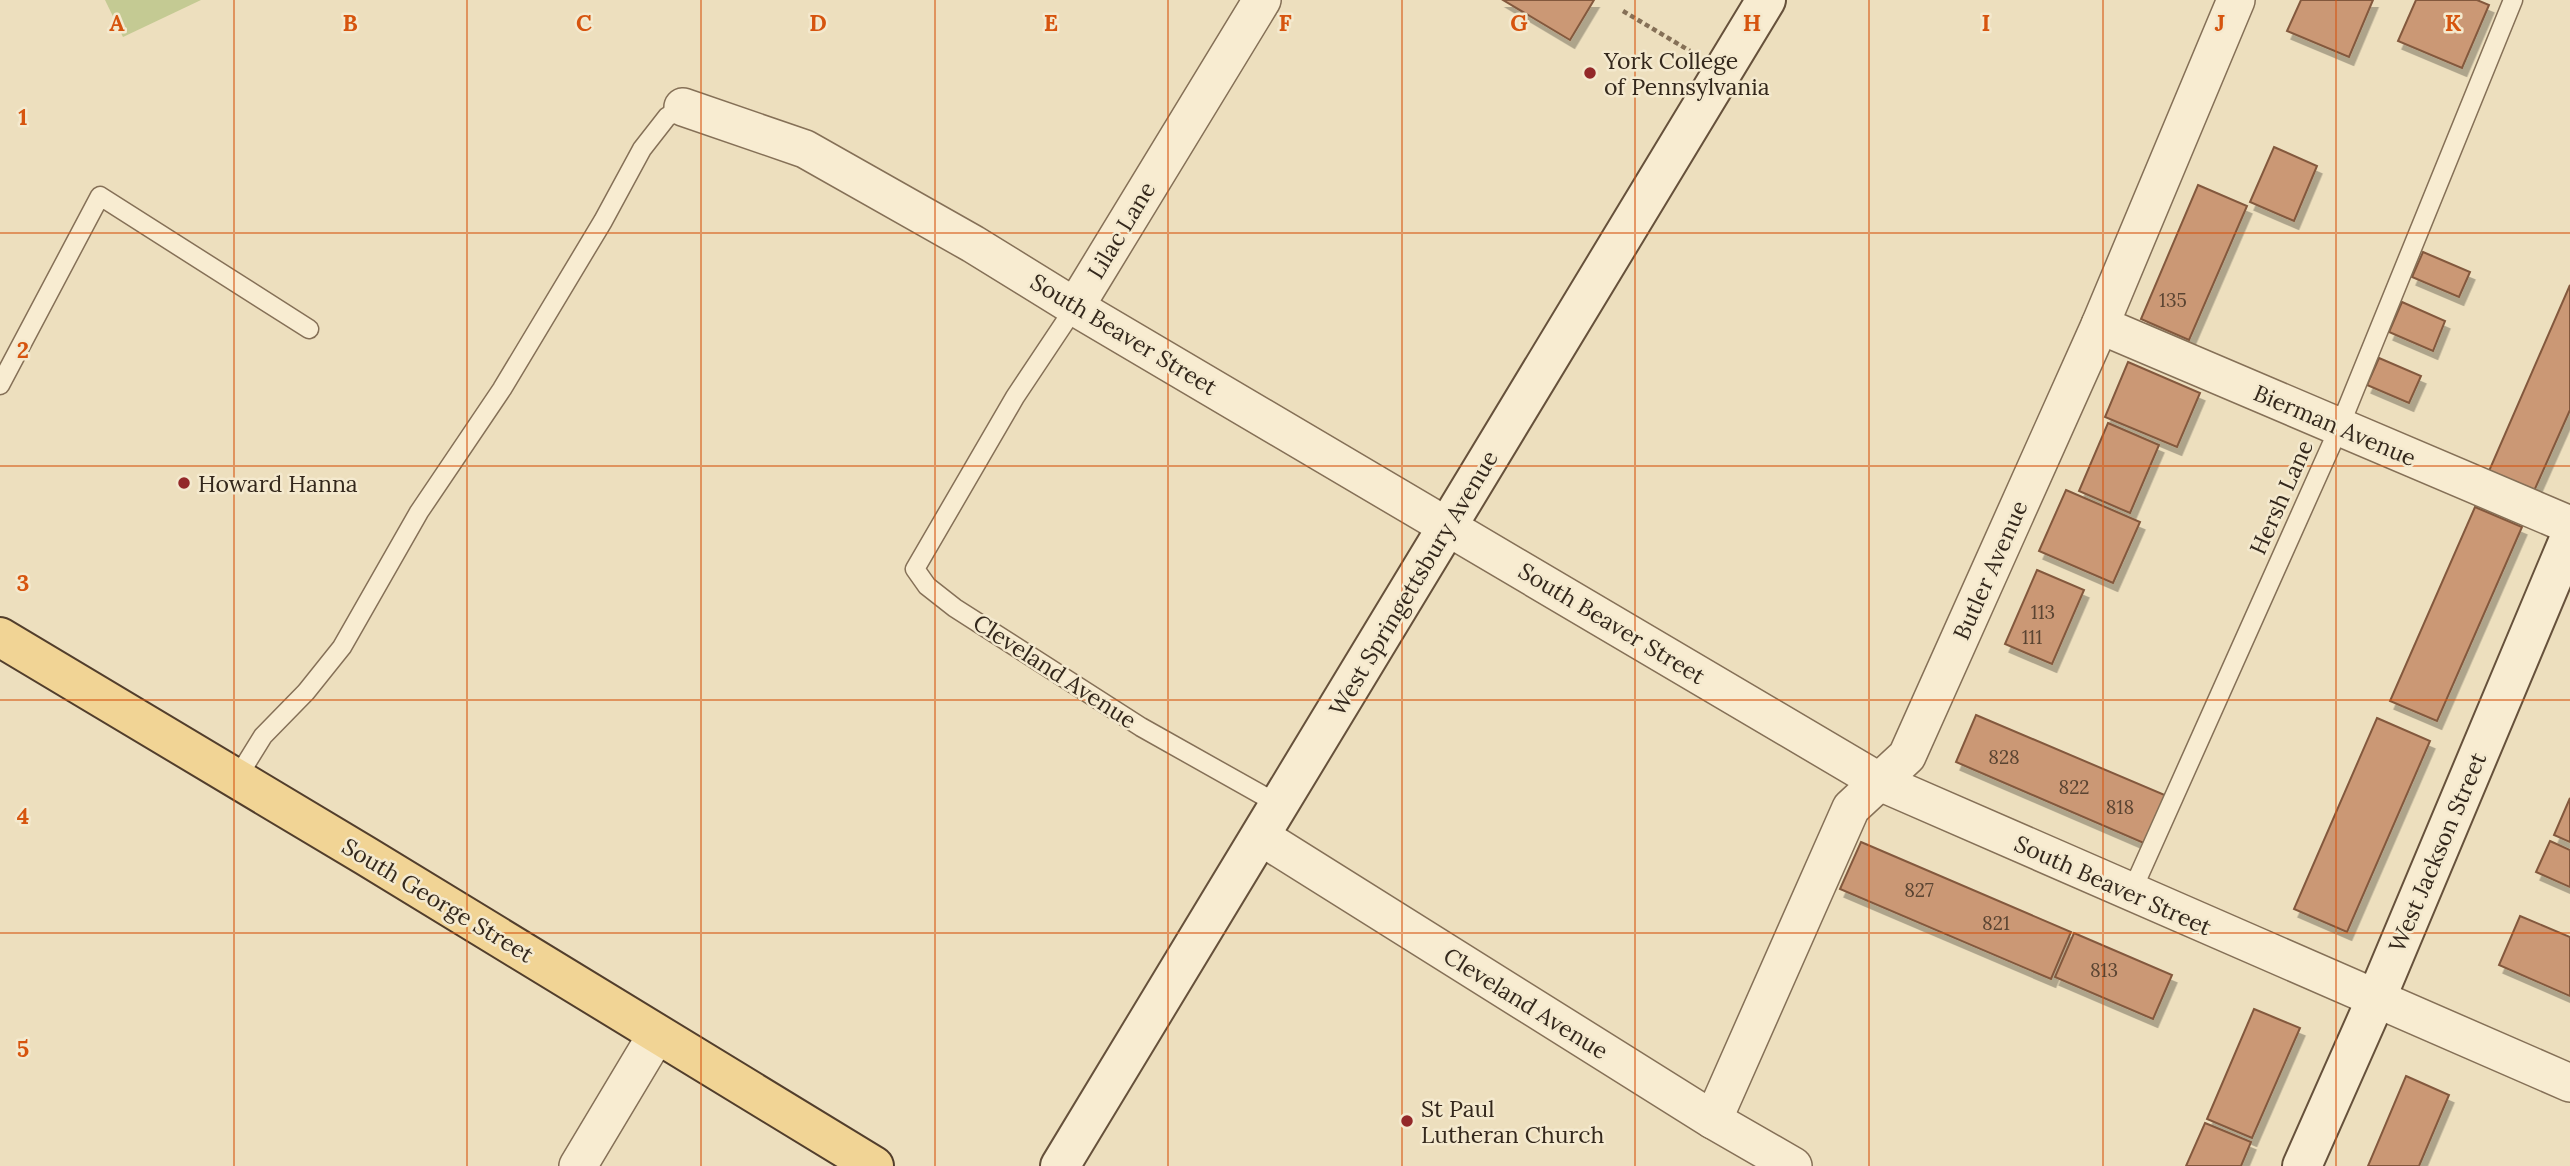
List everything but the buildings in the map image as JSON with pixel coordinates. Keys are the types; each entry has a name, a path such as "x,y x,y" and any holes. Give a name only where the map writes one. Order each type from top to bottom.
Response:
{"main road":[{"name":"South George Street","path":"2,643 237,778 874,1166"}],"street":[{"name":"Lilac Lane","path":"1075,307 1262,0"},
{"name":"West Springettsbury Avenue","path":"1060,1166 1766,0"},
{"name":"Butler Avenue","path":"1713,1120 1851,808 1907,756 2100,325 2236,0"},
{"name":"South Beaver Street","path":"683,107 805,149 973,244 1075,307 1880,782 2570,1083"},
{"name":"Bierman Avenue","path":"2100,325 2570,525"},
{"name":"West Jackson Street","path":"2302,1166 2376,999 2570,537"},
{"name":"Cleveland Avenue","path":"1260,836 1713,1120 1793,1166"},
{"path":"578,1166 657,1034"}],"lane":[{"name":"Hersh Lane","path":"2131,893 2339,428 2513,0"},
{"path":"237,778 263,736 306,692 342,647 419,512 502,389 603,221 642,149 667,117 683,107"},
{"path":"0,385 100,196 309,329"},
{"name":"Lilac Lane","path":"915,569 1015,397 1075,307"},
{"name":"Cleveland Avenue","path":"915,569 928,586 955,608 1141,727 1278,804"}],"path":[{"path":"1623,12 1691,51"}],"green space":[{"path":"105,0 201,0 123,37"}],"place":[{"name":"York College of Pennsylvania","path":"1590,73"},
{"name":"Howard Hanna","path":"184,483"},
{"name":"St Paul Lutheran Church","path":"1407,1121"}]}
